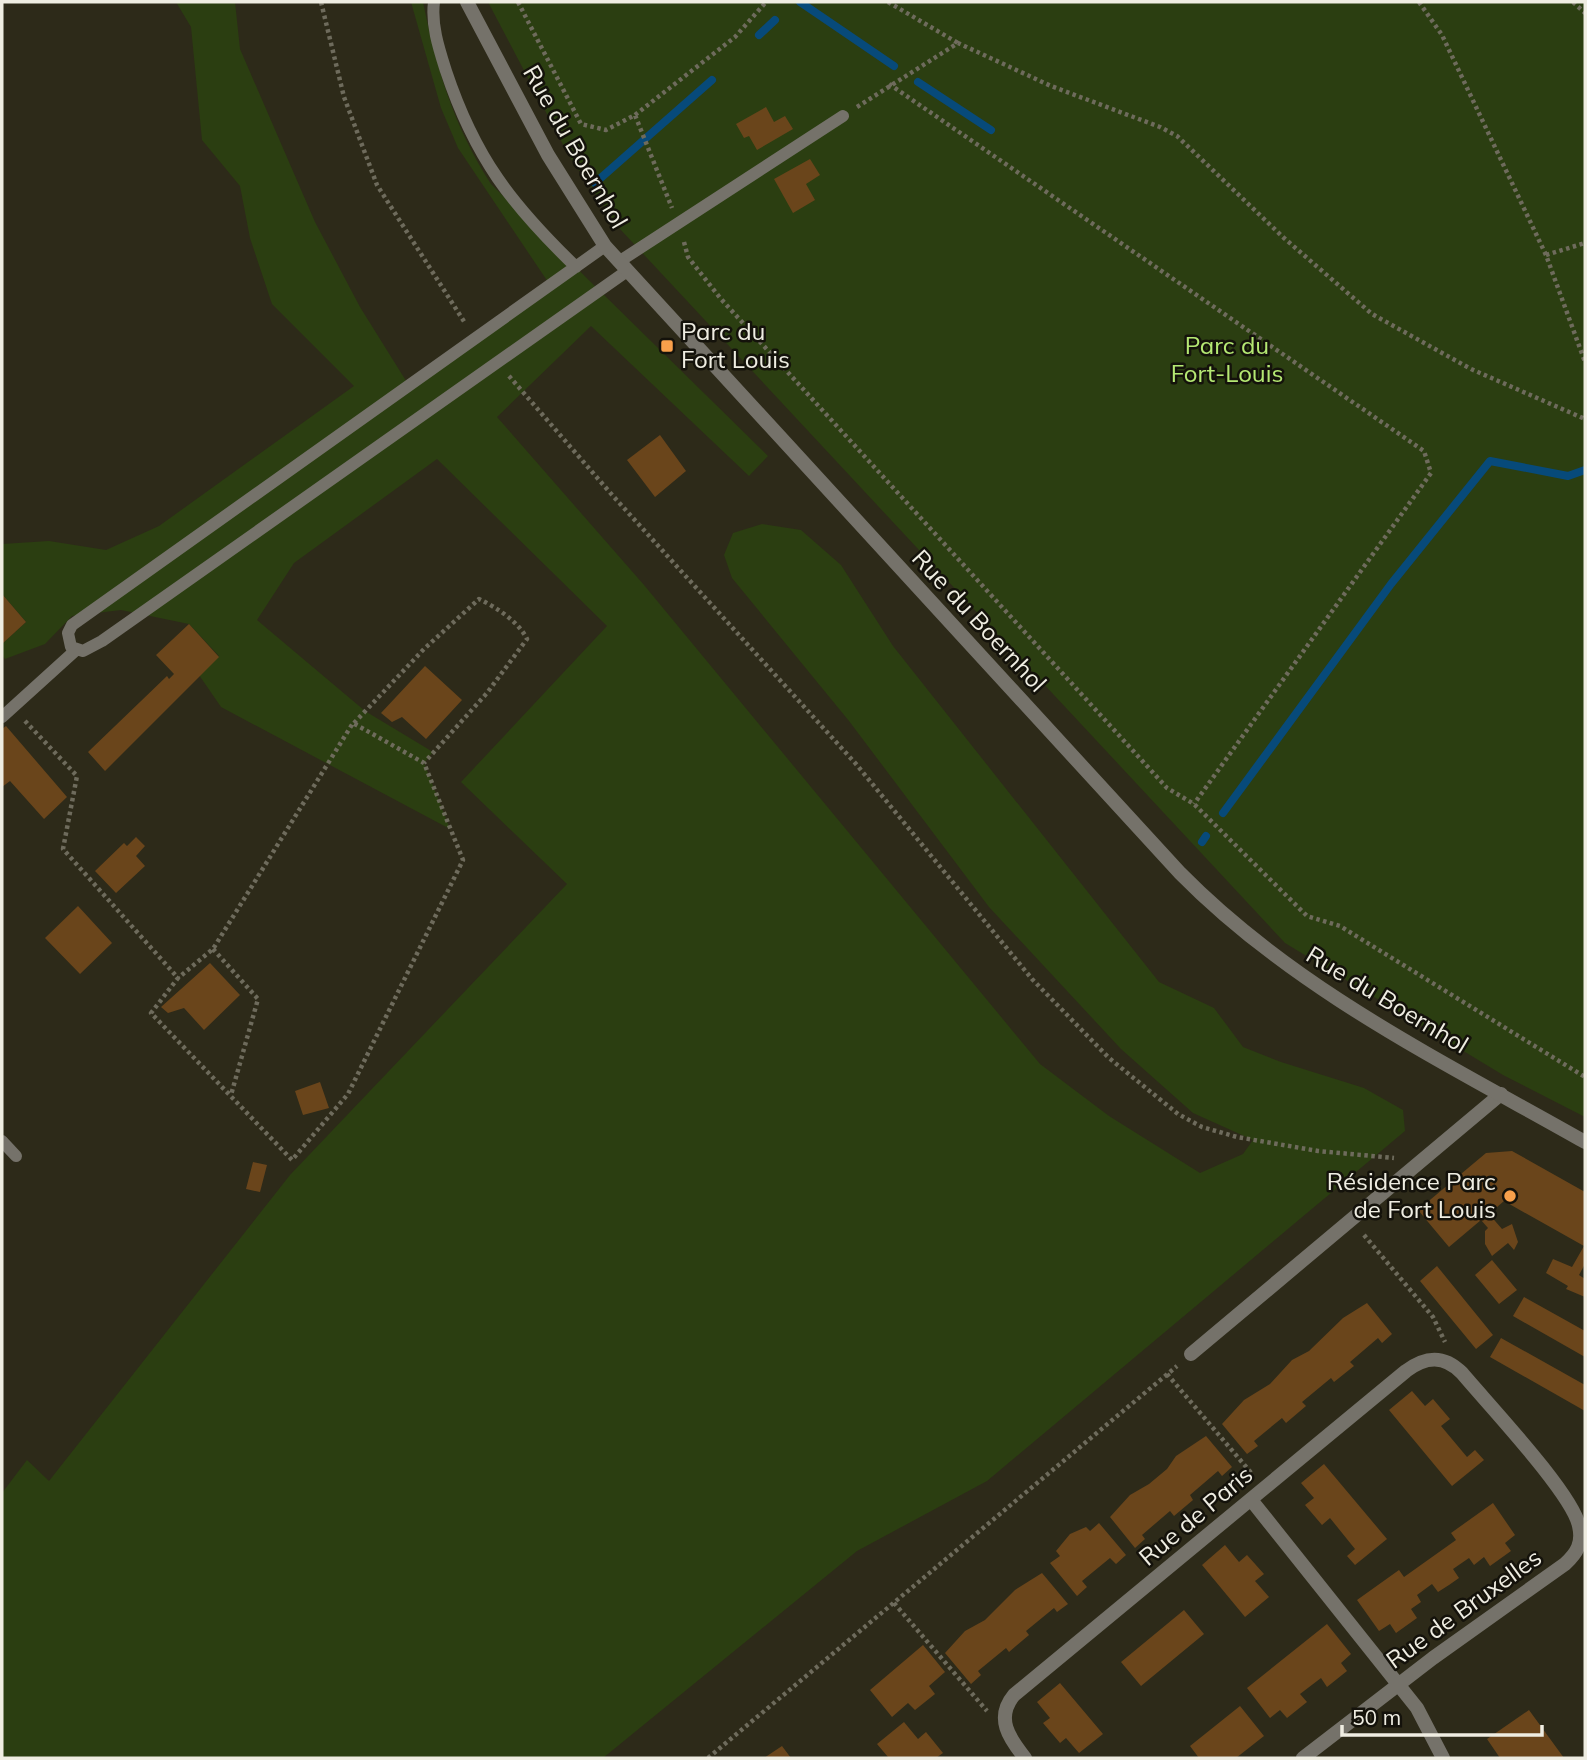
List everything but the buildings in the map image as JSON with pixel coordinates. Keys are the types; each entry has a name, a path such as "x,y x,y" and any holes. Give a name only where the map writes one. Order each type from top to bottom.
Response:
{"street":[{"name":"Rue du Boernhol","path":"467,2 548,155 605,246 1213,906 1267,952 1314,985 1585,1142"},
{"path":"1191,1354 1501,1094"},
{"name":"Rue de Paris","path":"1004,1718 1008,1702 1022,1687 1252,1501 1406,1370 1428,1359 1445,1360"},
{"name":"Rue de Bruxelles","path":"1303,1758 1398,1683 1565,1564 1580,1544 1577,1518 1566,1499 1462,1373 1445,1360"},
{"path":"1252,1501 1398,1683 1424,1720 1443,1758"},
{"path":"1004,1718 1007,1735 1025,1758"}],"lane":[{"path":"434,2 434,24 442,58 479,151 513,202 576,267"},
{"path":"2,718 76,650 90,649 103,641 498,362 678,223 843,116"},
{"path":"76,650 68,640 72,625 605,246"},
{"path":"2,1141 16,1156"}],"path":[{"path":"321,2 344,97 377,185 454,309 475,336"},
{"path":"518,2 581,124 606,130 635,114 735,37 766,2"},
{"path":"888,2 958,43 1051,86 1177,136 1365,309 1471,369 1585,419"},
{"path":"1419,2 1442,35 1546,255 1585,362"},
{"path":"1573,2 1585,13"},
{"path":"843,116 889,84 958,43"},
{"path":"889,84 1424,451 1432,473 1194,804"},
{"path":"635,114 678,223 688,257 721,299 1167,788 1194,804 1307,916 1339,926 1585,1077"},
{"path":"1546,255 1585,243"},
{"path":"498,362 613,496 856,764 1032,979 1109,1058 1178,1114 1202,1127 1237,1137 1318,1151 1424,1161"},
{"path":"353,723 424,763 463,860 348,1094 292,1160 151,1013 178,978 213,949 353,723 424,649 479,599 522,630 527,639 487,693 424,763"},
{"path":"13,708 77,776 63,849 178,978"},
{"path":"213,949 257,999 231,1096"},
{"path":"1352,1221 1433,1317 1445,1343 1445,1360"},
{"path":"708,1758 1167,1374 1265,1489"},
{"path":"894,1603 980,1705 992,1714 1004,1718"}],"green space":[{"path":"176,2 235,2 240,49 315,222 360,307 408,384 550,285 458,148 441,108 411,2 423,2 434,50 456,118 491,184 768,456 749,476 591,326 497,417 644,585 1040,1064 1109,1116 1200,1173 1243,1154 1253,1140 1193,1113 1121,1049 989,907 849,721 732,578 724,555 733,533 762,524 801,530 841,565 893,646 1159,982 1214,1008 1243,1047 1364,1088 1403,1110 1405,1131 987,1481 857,1551 603,1758 2,1758 2,1493 27,1460 49,1481 290,1175 567,884 461,782 607,626 437,459 294,563 257,620 365,711 433,752 424,763 450,829 221,707 199,675 219,656 189,624 121,610 72,616 45,644 5,659 2,655 2,644 26,622 2,594 2,544 49,541 106,550 159,526 354,386 272,304 250,238 240,186 202,140 191,27"},
{"name":"Parc du Fort-Louis","path":"488,2 1585,2 1585,1117 1503,1075 1285,943 620,229 569,156"}],"waterway":[{"path":"800,2 894,66"},
{"path":"759,35 775,20"},
{"path":"595,183 712,80"},
{"path":"918,82 991,130"},
{"path":"1223,813 1391,584 1490,461 1568,476 1585,470"},
{"path":"1202,842 1206,836"}],"place":[{"name":"Parc du Fort Louis","path":"667,346"},
{"name":"Résidence Parc de Fort Louis","path":"1510,1196"}]}
